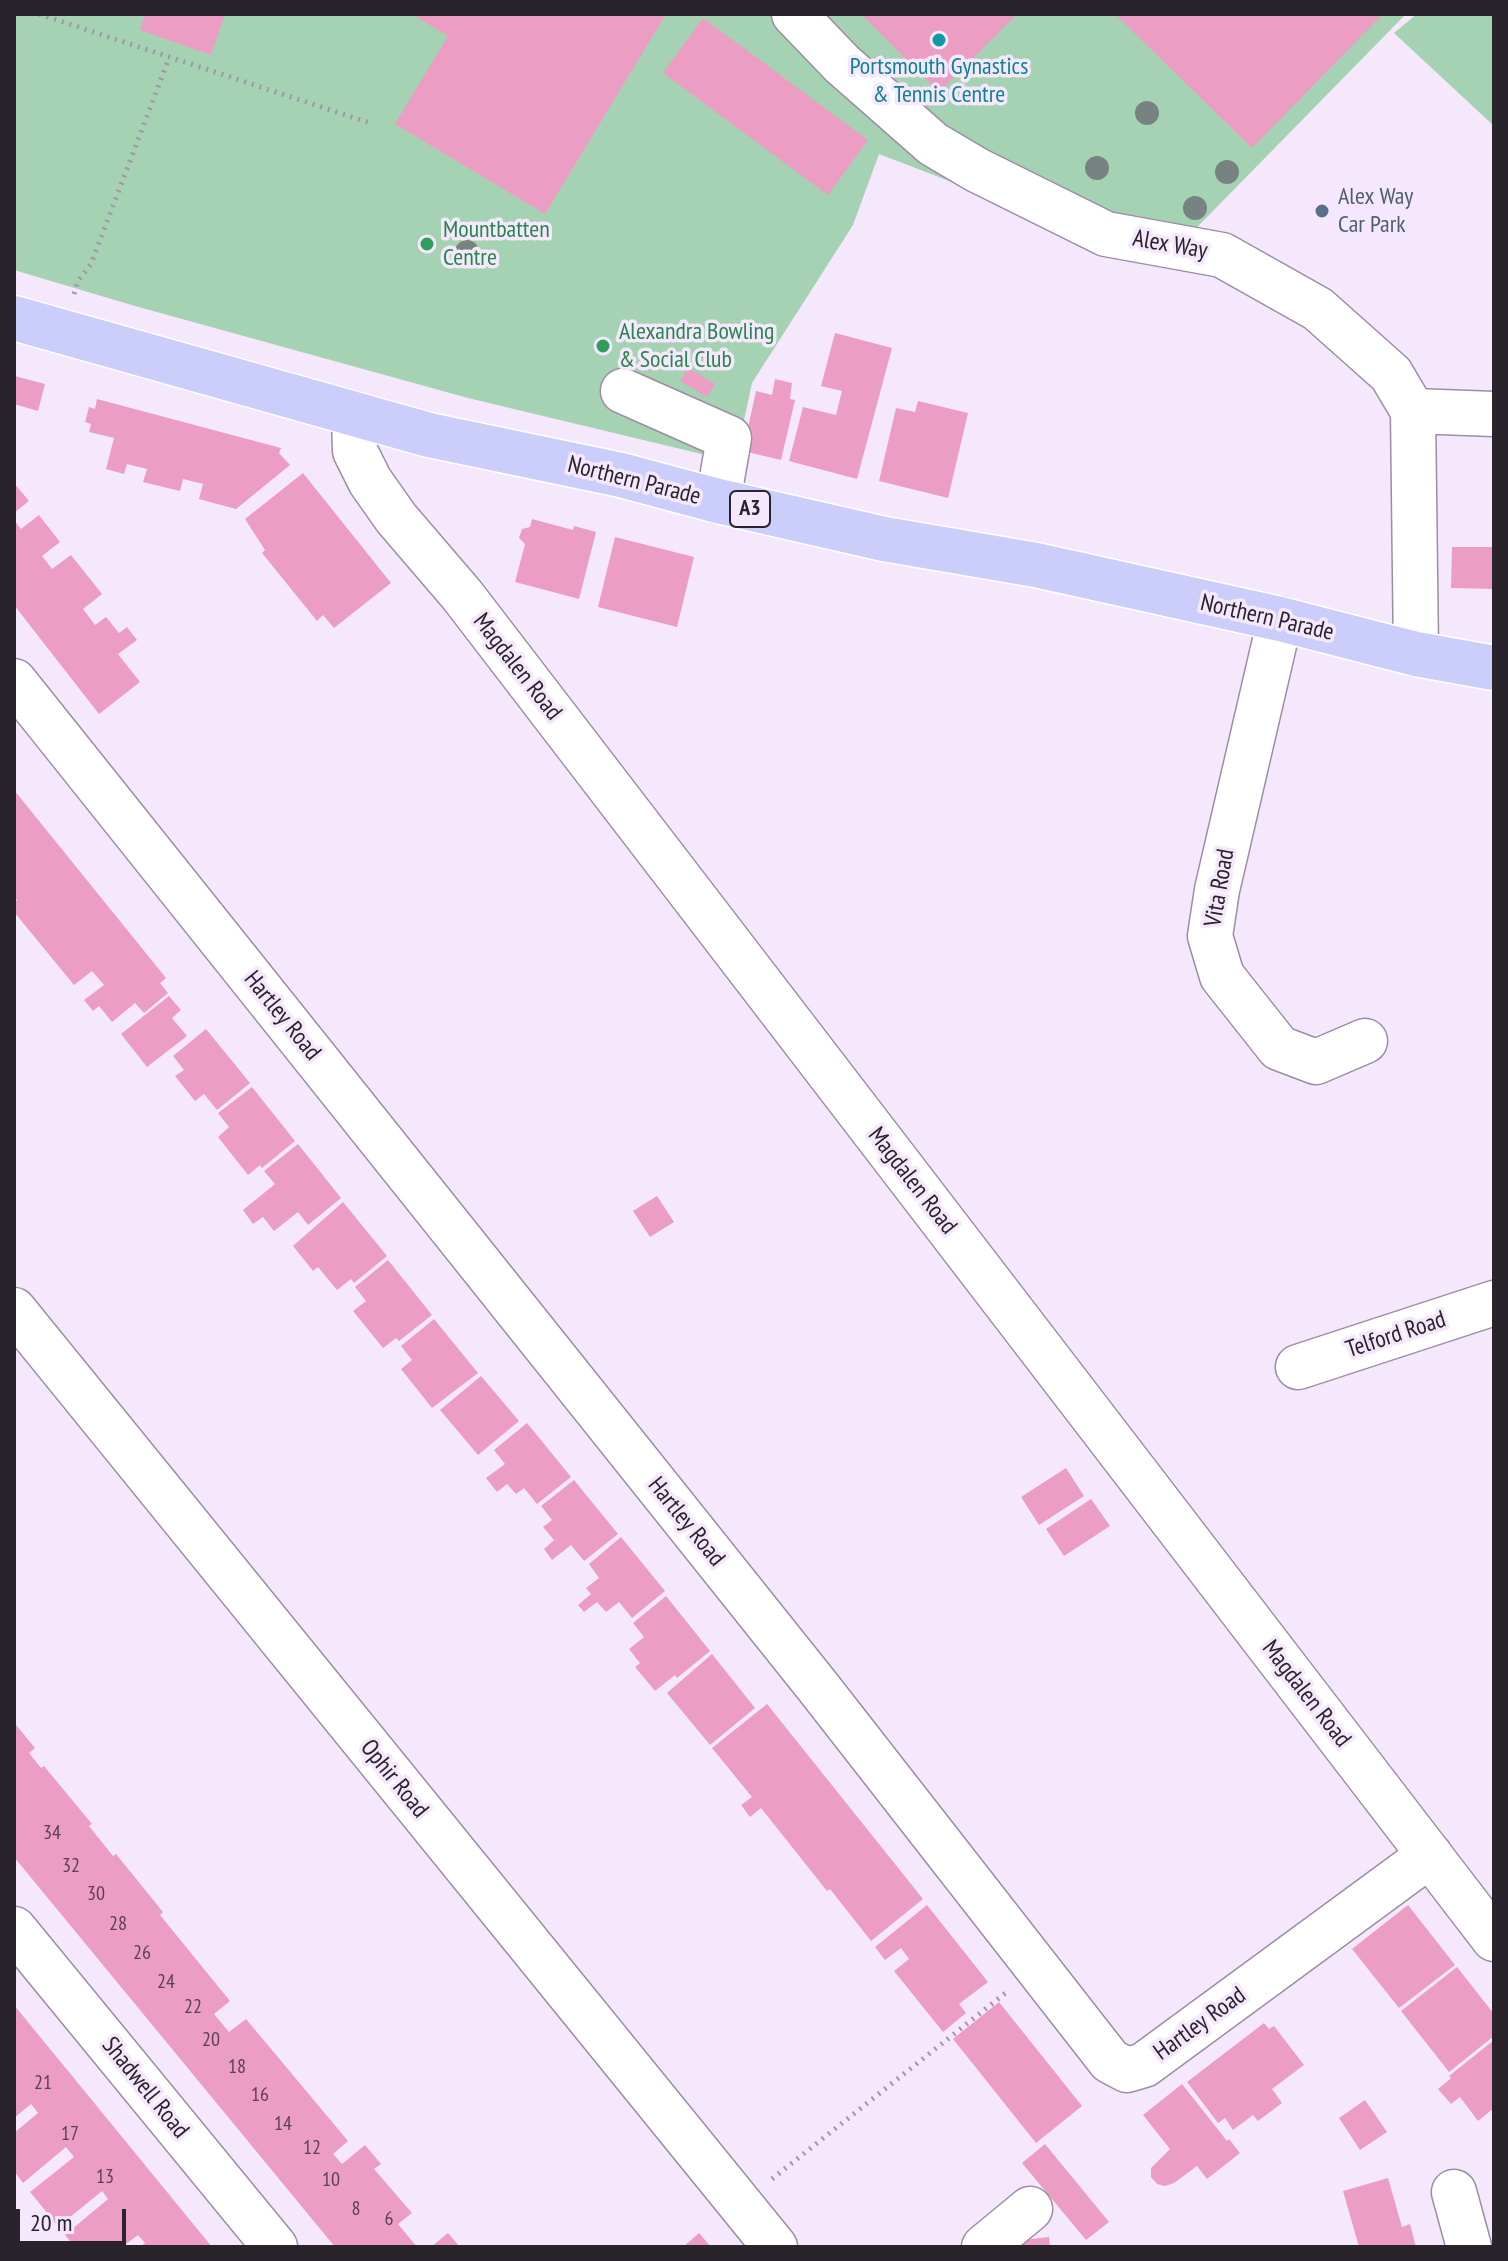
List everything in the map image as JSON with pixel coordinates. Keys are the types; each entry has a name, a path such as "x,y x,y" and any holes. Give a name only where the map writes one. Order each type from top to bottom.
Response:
{"main road":[{"name":"Northern Parade","path":"14,318 429,435 621,475 884,539 1036,565 1280,619 1416,654 1494,668"}],"street":[{"name":"Alex Way","path":"794,14 842,64 933,144 977,170 1106,234 1222,255 1318,309 1391,374 1413,411"},
{"path":"623,391 729,438 718,501"},
{"path":"1416,654 1413,411 1494,414"},
{"name":"Magdalen Road","path":"354,414 355,451 370,481 396,518 462,595 1494,1939"},
{"name":"Vita Road","path":"1280,619 1217,890 1210,936 1222,976 1279,1048 1316,1062 1365,1041"},
{"name":"Hartley Road","path":"14,681 818,1687 1110,2061 1127,2070 1144,2065 1430,1855"},
{"name":"Telford Road","path":"1298,1367 1494,1303"},
{"name":"Ophir Road","path":"14,1310 775,2247"},
{"name":"Shadwell Road","path":"14,1929 275,2247"},
{"path":"1454,2192 1469,2247"},
{"path":"984,2247 1030,2209"}],"path":[{"path":"39,14 373,124"},
{"path":"72,299 78,281 91,264 169,58"},
{"path":"760,2189 1015,1985"}],"green space":[{"name":"Mountbatten Centre","path":"14,14 1406,14 1162,263 879,154 853,225 752,383 735,462 468,398 14,270"},
{"path":"1417,14 1494,14 1494,126 1394,33"}],"building":[{"path":"145,14 225,14 211,55 140,30"},
{"path":"412,14 666,14 545,214 395,124 448,36"},
{"name":"Portsmouth Gynastics & Tennis Centre","path":"861,14 1017,14 939,92"},
{"path":"1115,14 1383,14 1252,148"},
{"path":"703,18 868,140 828,195 663,73"},
{"path":"835,333 892,348 857,479 789,461 803,407 836,415 842,391 821,386"},
{"path":"688,368 715,384 707,397 680,381"},
{"path":"15,376 45,384 38,411 14,404"},
{"path":"775,379 792,383 790,399 795,400 781,460 743,451 756,391 772,395"},
{"path":"97,399 281,448 279,453 290,465 236,509 199,499 203,484 183,479 180,491 143,482 147,469 127,464 124,474 106,469 114,438 89,432 91,424 85,422 89,407 95,409"},
{"path":"918,401 968,413 948,498 879,481 896,408 915,412"},
{"path":"303,473 391,583 334,628 323,615 317,621 262,553 265,550 245,519"},
{"path":"14,483 29,501 14,513"},
{"path":"39,515 60,542 42,556 52,569 71,555 102,594 83,609 95,625 106,617 119,633 127,627 137,640 118,654 140,682 99,714 14,605 14,520 21,529"},
{"path":"532,519 573,530 574,526 596,532 579,599 515,582 525,544 519,538 522,529 530,527"},
{"path":"615,537 694,557 677,627 598,607"},
{"path":"1452,547 1494,547 1494,589 1451,588"},
{"path":"14,790 166,978 160,983 168,993 144,1013 135,1003 112,1022 99,1006 93,1011 84,1000 104,985 92,971 74,985 14,912 17,900 14,896"},
{"path":"169,996 181,1010 172,1018 187,1036 147,1067 121,1034"},
{"path":"206,1029 250,1083 217,1110 204,1094 195,1101 175,1076 184,1070 173,1056"},
{"path":"252,1087 295,1141 262,1168 260,1165 248,1175 218,1137 229,1127 218,1113"},
{"path":"298,1144 341,1198 308,1225 298,1212 274,1231 263,1217 253,1224 243,1210 275,1184 264,1171"},
{"path":"657,1196 674,1222 650,1237 633,1211"},
{"path":"343,1202 387,1256 354,1283 351,1279 337,1290 318,1267 313,1271 293,1246"},
{"path":"388,1260 432,1315 399,1341 396,1338 383,1348 353,1311 366,1301 355,1287"},
{"path":"434,1319 478,1373 432,1408 401,1369 412,1360 401,1346"},
{"path":"481,1376 519,1421 478,1455 440,1410"},
{"path":"527,1423 571,1477 537,1504 524,1488 516,1494 507,1484 497,1492 486,1478 505,1464 494,1450"},
{"path":"1066,1468 1084,1496 1039,1525 1021,1497"},
{"path":"574,1480 618,1534 584,1561 571,1545 552,1560 544,1549 554,1540 543,1527 552,1520 541,1506"},
{"path":"1091,1499 1110,1526 1064,1556 1046,1529"},
{"path":"621,1537 665,1591 632,1618 619,1602 606,1612 597,1602 584,1612 578,1605 591,1594 586,1588 599,1578 589,1564"},
{"path":"666,1596 710,1651 677,1678 675,1675 655,1691 635,1667 640,1663 629,1649 644,1637 633,1623"},
{"path":"712,1654 755,1708 710,1745 667,1693"},
{"path":"767,1704 923,1899 871,1941 761,1808 750,1817 741,1805 752,1797 712,1748"},
{"path":"16,1725 35,1748 29,1753 41,1768 44,1766 92,1824 89,1826 163,1912 160,1915 230,2001 214,2014 229,2032 246,2019 348,2141 333,2154 342,2164 365,2145 381,2164 374,2169 412,2213 398,2224 417,2247 335,2247 14,1857"},
{"path":"927,1905 988,1982 959,2004 966,2013 943,2032 894,1971 909,1959 901,1948 885,1960 875,1947"},
{"path":"1408,1905 1455,1965 1399,2008 1352,1949"},
{"path":"1457,1967 1494,2014 1494,2036 1449,2072 1401,2011"},
{"path":"999,2002 1082,2106 1036,2143 953,2039"},
{"path":"14,2005 212,2247 140,2247 145,2243 138,2235 122,2247 75,2247 65,2235 108,2199 102,2191 58,2227 30,2192 74,2157 66,2147 23,2183 14,2171 14,2133 38,2113 31,2104 14,2118"},
{"path":"1264,2023 1269,2029 1274,2026 1304,2065 1272,2089 1282,2103 1258,2121 1253,2115 1233,2130 1225,2118 1218,2123 1187,2082"},
{"path":"1494,2040 1494,2108 1478,2121 1460,2097 1451,2104 1438,2089 1451,2078 1449,2076"},
{"path":"1182,2084 1240,2153 1207,2179 1197,2166 1165,2186 1157,2184 1151,2177 1151,2168 1170,2149 1143,2115"},
{"path":"1365,2100 1387,2132 1360,2150 1339,2118"},
{"path":"1045,2144 1109,2222 1086,2240 1022,2163"},
{"path":"1388,2178 1402,2227 1410,2224 1416,2247 1359,2247 1343,2191"},
{"path":"448,2233 460,2247 431,2247"},
{"path":"699,2233 711,2247 683,2247"},
{"path":"1049,2237 1050,2247 1004,2247 1004,2242"}],"place":[{"name":"Portsmouth Gynastics & Tennis Centre","path":"939,40"},
{"name":"Alex Way Car Park","path":"1322,211"},
{"name":"Mountbatten Centre","path":"427,244"},
{"name":"Alexandra Bowling & Social Club","path":"603,346"}]}
